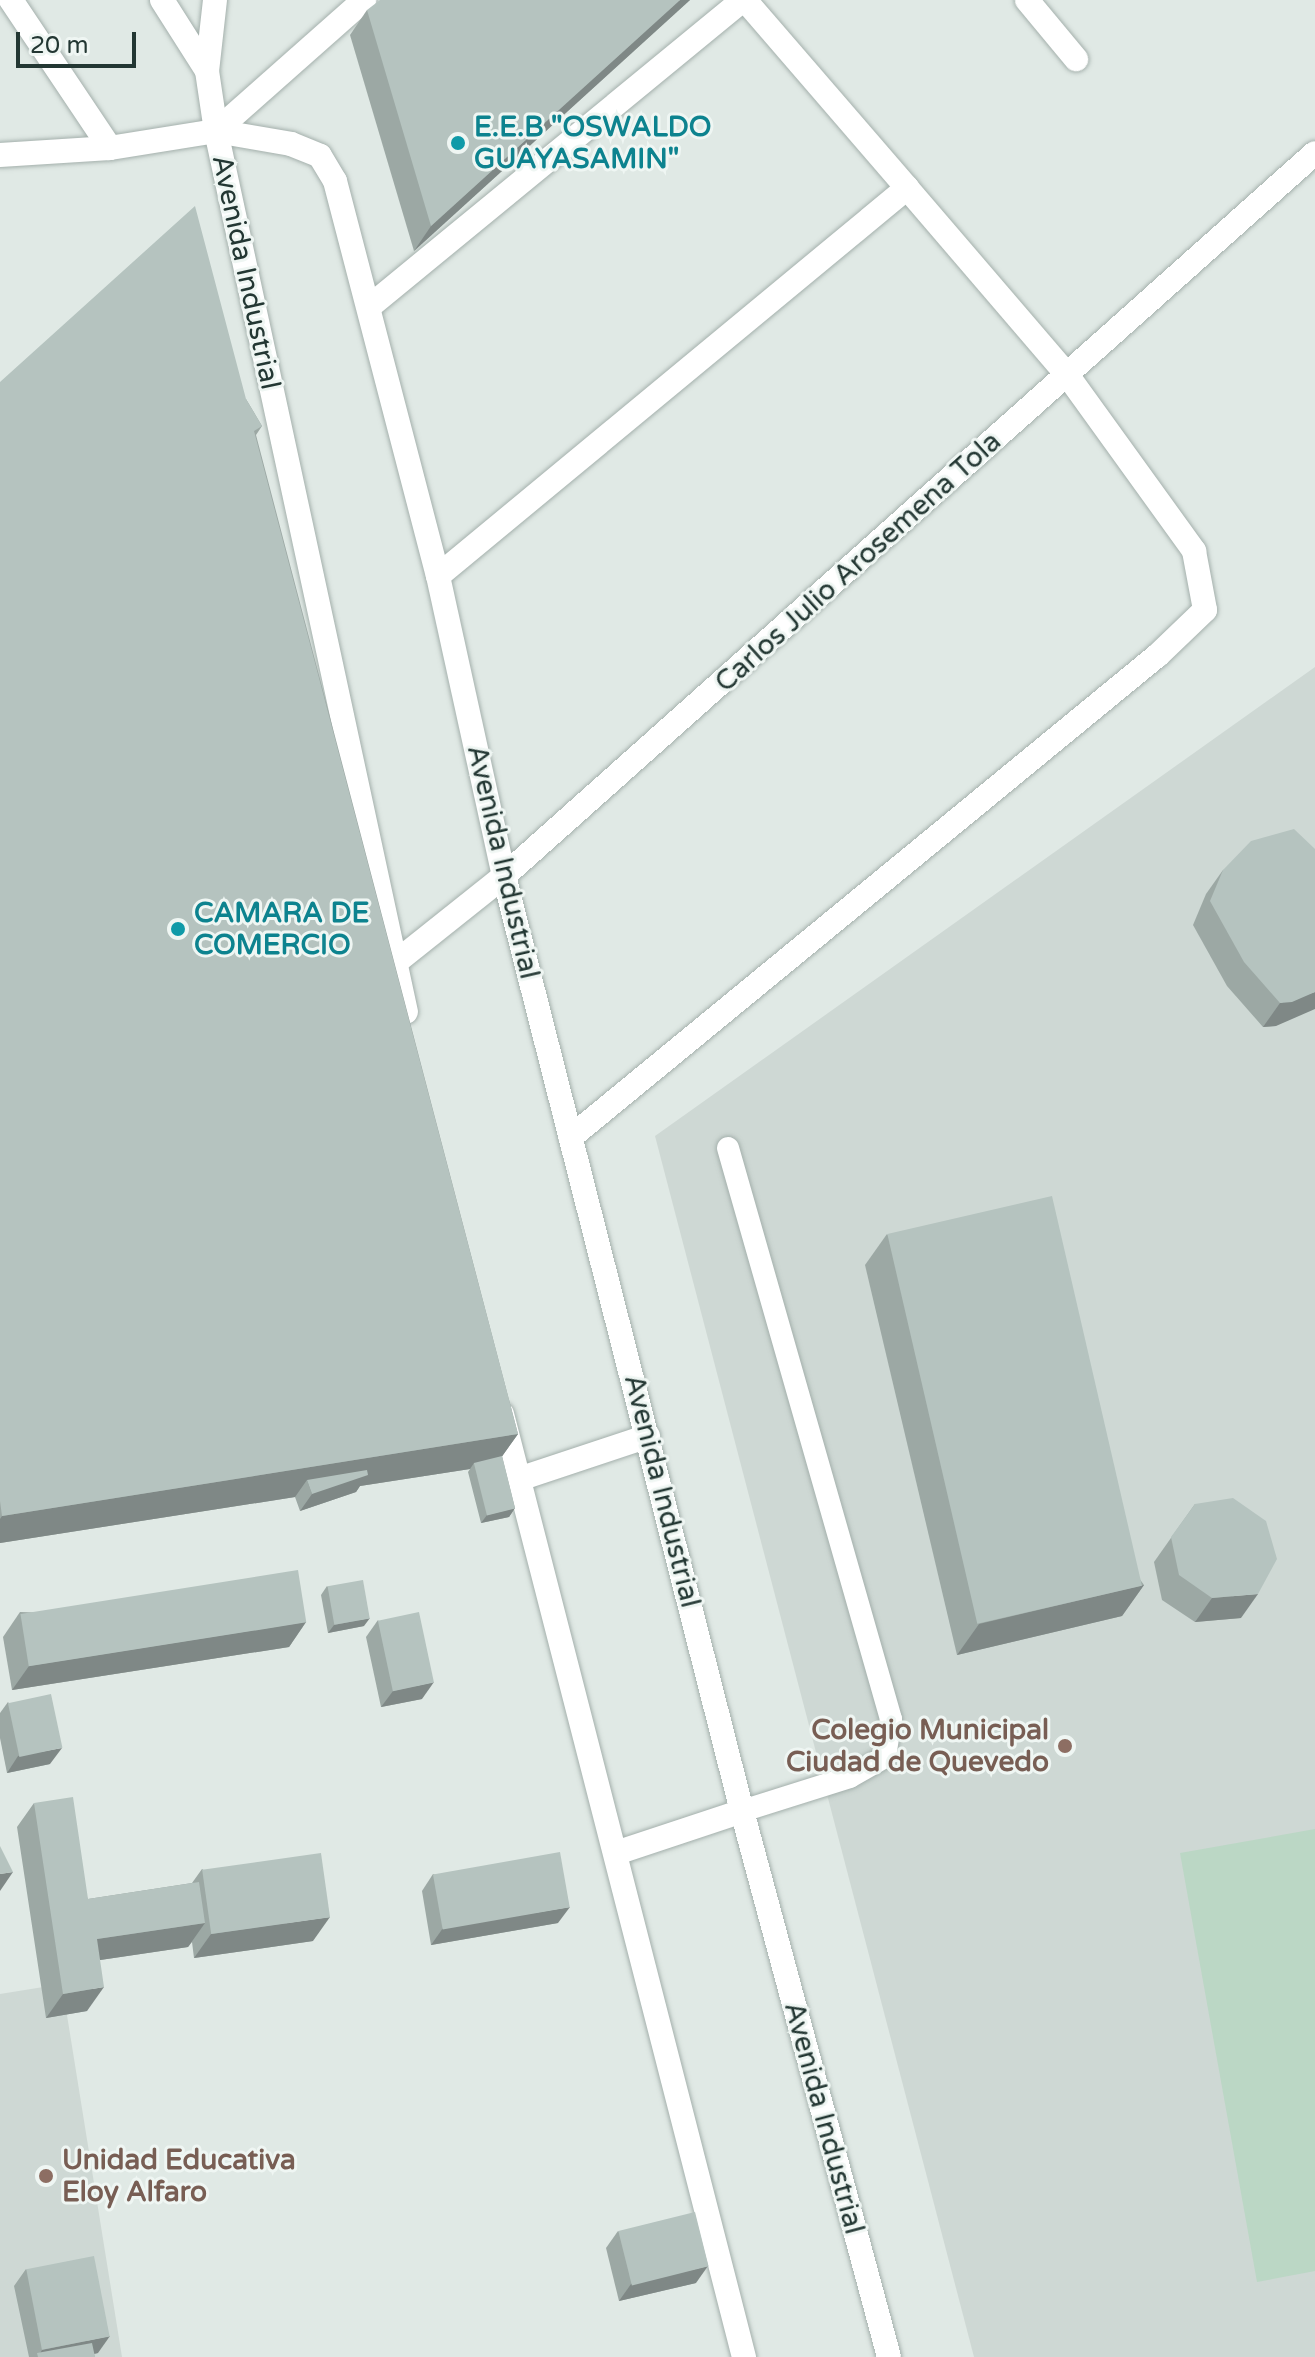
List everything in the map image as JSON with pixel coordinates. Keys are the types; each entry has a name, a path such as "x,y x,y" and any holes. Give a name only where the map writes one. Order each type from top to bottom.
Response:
{"street":[{"path":"11,0 110,148"},
{"path":"162,0 207,71"},
{"path":"215,0 207,71 216,131"},
{"path":"0,155 110,148 216,131 364,0"},
{"path":"369,307 744,0 1068,376 1194,551 1205,610 1158,655 571,1137"},
{"path":"1027,0 1076,59"},
{"name":"Avenida Industrial","path":"412,1040 216,131 291,144 320,156 335,181 438,576 504,876 742,1811 889,2357"},
{"name":"Carlos Julio Arosemena Tola","path":"395,963 504,876 1315,153"},
{"path":"438,576 907,188"},
{"path":"495,1389 744,2357"},
{"path":"519,1479 648,1436"},
{"path":"616,1853 742,1811"}],"lane":[{"path":"728,1148 891,1719 885,1757 850,1777 742,1811"}],"shaded area":[{"name":"Colegio Municipal Ciudad de Quevedo","path":"1315,667 1315,2357 974,2357 655,1136"},
{"name":"Unidad Educativa Eloy Alfaro","path":"62,1984 122,2357 0,2357 0,1994"}],"green space":[{"path":"1315,1829 1315,2271 1257,2282 1180,1853"}],"building":[{"name":"E.E.B \"OSWALDO GUAYASAMIN\"","path":"380,0 680,0 431,226 367,10"},
{"name":"CAMARA DE COMERCIO","path":"195,206 246,399 262,426 254,431 518,1434 2,1516 0,382"},
{"path":"1294,829 1315,849 1315,992 1292,1002 1280,1003 1244,962 1210,901 1223,870 1251,841"},
{"path":"1052,1196 1142,1586 977,1624 887,1234"},
{"path":"502,1456 515,1508 487,1515 474,1463"},
{"path":"367,1470 368,1475 312,1494 307,1480"},
{"path":"1233,1498 1266,1521 1277,1559 1258,1594 1212,1598 1179,1575 1171,1537 1195,1504"},
{"path":"298,1570 306,1622 29,1666 20,1614"},
{"path":"363,1580 370,1618 334,1625 328,1586"},
{"path":"419,1612 434,1682 393,1691 378,1621"},
{"path":"51,1694 62,1748 19,1757 8,1703"},
{"path":"73,1797 88,1899 199,1882 205,1923 97,1939 104,1987 63,1994 34,1803"},
{"path":"0,1846 13,1872 0,1874"},
{"path":"560,1852 570,1907 443,1930 433,1874"},
{"path":"321,1853 330,1917 211,1934 202,1870"},
{"path":"695,2212 709,2266 632,2285 618,2231"},
{"path":"94,2256 110,2336 42,2350 26,2269"},
{"path":"92,2343 95,2357 38,2357 37,2353"}],"place":[{"name":"E.E.B \"OSWALDO GUAYASAMIN\"","path":"458,143"},
{"name":"CAMARA DE COMERCIO","path":"178,929"},
{"name":"Colegio Municipal Ciudad de Quevedo","path":"1065,1746"},
{"name":"Unidad Educativa Eloy Alfaro","path":"46,2176"}]}
